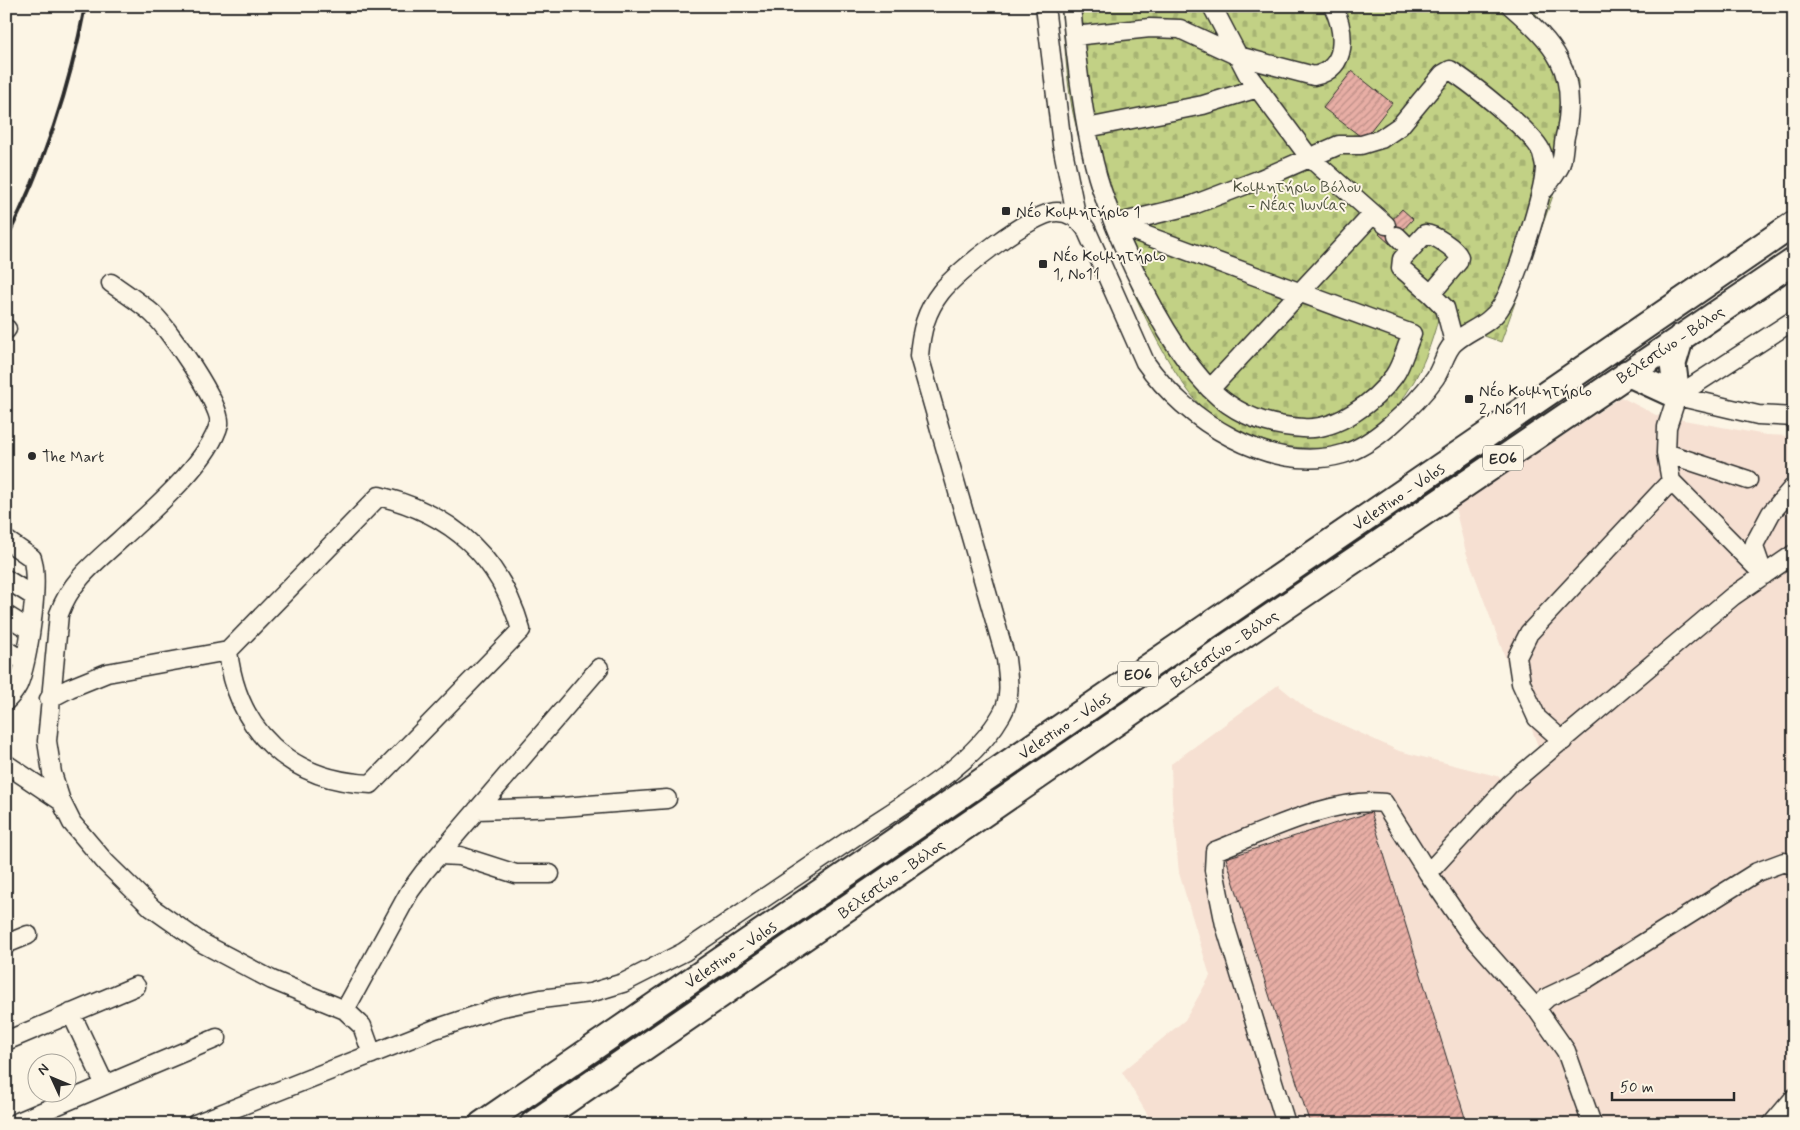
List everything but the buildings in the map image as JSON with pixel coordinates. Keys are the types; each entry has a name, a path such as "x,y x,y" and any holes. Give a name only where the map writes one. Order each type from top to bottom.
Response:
{"highway":[{"name":"Velestino - Volos","path":"482,1124 1794,224"},
{"name":"Βελεστίνο - Βόλος","path":"533,1124 1627,373 1794,261"},
{"path":"1677,396 1673,364 1681,337"},
{"path":"1627,373 1677,396"}],"street":[{"path":"1045,6 1062,145 1077,219 1090,236 1145,362 1156,378 1195,414 1234,439 1254,448 1276,454 1314,458 1342,455 1366,445 1390,425 1426,390 1454,342 1486,323 1501,308 1541,196 1545,166 1542,150 1524,129 1450,70 1443,74 1400,126 1380,139 1361,145 1339,145 1261,179 1192,205 1115,224"},
{"path":"1070,6 1087,128 1105,202 1115,224 1157,312 1193,369 1210,389 1227,404 1252,418 1286,427 1314,429 1338,422 1381,391 1395,375 1412,334 1299,294 1115,224"},
{"path":"1212,6 1238,56 1258,88 1309,157 1410,248"},
{"path":"1074,36 1165,27 1180,29 1238,56 1314,76 1321,75 1334,65 1343,42 1341,23 1333,6"},
{"path":"1511,6 1537,29 1557,54 1569,82 1570,112 1560,166 1541,196"},
{"path":"1087,128 1203,105 1258,88"},
{"path":"196,1124 435,1029 498,1008 541,999 590,993 623,983 658,967 684,952 922,791 966,757 984,740 1003,714 1008,700 1006,659 972,533 925,381 919,356 920,335 925,318 941,292 974,260 1044,215 1057,212 1077,219"},
{"path":"1210,389 1299,294 1385,225"},
{"path":"1432,294 1458,262 1458,255 1428,234 1421,236 1410,248 1402,259 1401,268 1432,294 1445,308 1454,342"},
{"path":"111,282 154,315 204,383 220,422 210,443 165,498 82,574 66,595 59,614 49,700 47,741 52,773 61,801 72,823 106,863 152,908 202,943 272,980 345,1010 362,1026 372,1054"},
{"path":"1764,576 1671,481 1666,453 1667,427 1677,396 1794,320"},
{"path":"1677,396 1758,415 1794,418"},
{"path":"1666,453 1748,480"},
{"path":"1563,741 1537,718 1522,683 1517,657 1529,633 1671,481"},
{"path":"1764,576 1754,548 1755,543 1770,513 1794,486"},
{"path":"49,700 70,688 108,673 228,651 379,496 400,501 439,518 472,543 501,580 516,611 522,630 371,784 353,784 318,775 287,759 273,747 260,734 241,704 232,678 228,651"},
{"path":"6,540 32,558 35,571 25,662 18,686 8,695"},
{"path":"1428,873 1510,784 1733,596 1794,554"},
{"path":"6,579 33,596"},
{"path":"6,615 30,630"},
{"path":"6,650 25,662"},
{"path":"345,1010 410,891 599,668"},
{"path":"6,764 61,801"},
{"path":"477,810 562,807 667,799"},
{"path":"1286,1124 1225,925 1214,870 1215,850 1311,814 1369,801 1384,804 1468,931 1536,1008 1566,1051 1592,1124"},
{"path":"439,855 460,856 516,874 550,874"},
{"path":"1536,1008 1548,997 1588,978 1708,901 1758,872 1790,860"},
{"path":"6,944 28,935"},
{"path":"6,1041 136,986"},
{"path":"71,1013 105,1085"},
{"path":"13,1124 217,1038"},
{"path":"1772,1124 1794,1098"}],"shaded area":[{"path":"1621,397 1656,415 1766,435 1794,436 1794,1124 1153,1124 1122,1072 1185,1020 1210,976 1179,873 1172,801 1171,764 1278,685 1306,708 1399,751 1508,779 1539,749 1466,552 1455,508"}],"green space":[{"name":"Κοιμητήριο Βόλου - Νέας Ιωνίας","path":"1061,6 1528,6 1558,44 1578,81 1577,128 1501,342 1438,319 1427,354 1400,402 1375,428 1359,438 1340,446 1332,448 1289,447 1251,439 1228,429 1202,408 1177,374 1152,331 1110,233 1093,185 1072,108"}],"railway":[{"path":"6,240 32,184 54,126 72,66 85,6"}],"place":[{"name":"Νέο Κοιμητήριο 1","path":"1006,211"},
{"name":"Νέο Κοιμητήριο 1, Νο11","path":"1043,264"},
{"name":"Νέο Κοιμητήριο 2, Νο11","path":"1469,399"},
{"name":"The Mart","path":"32,456"}]}
